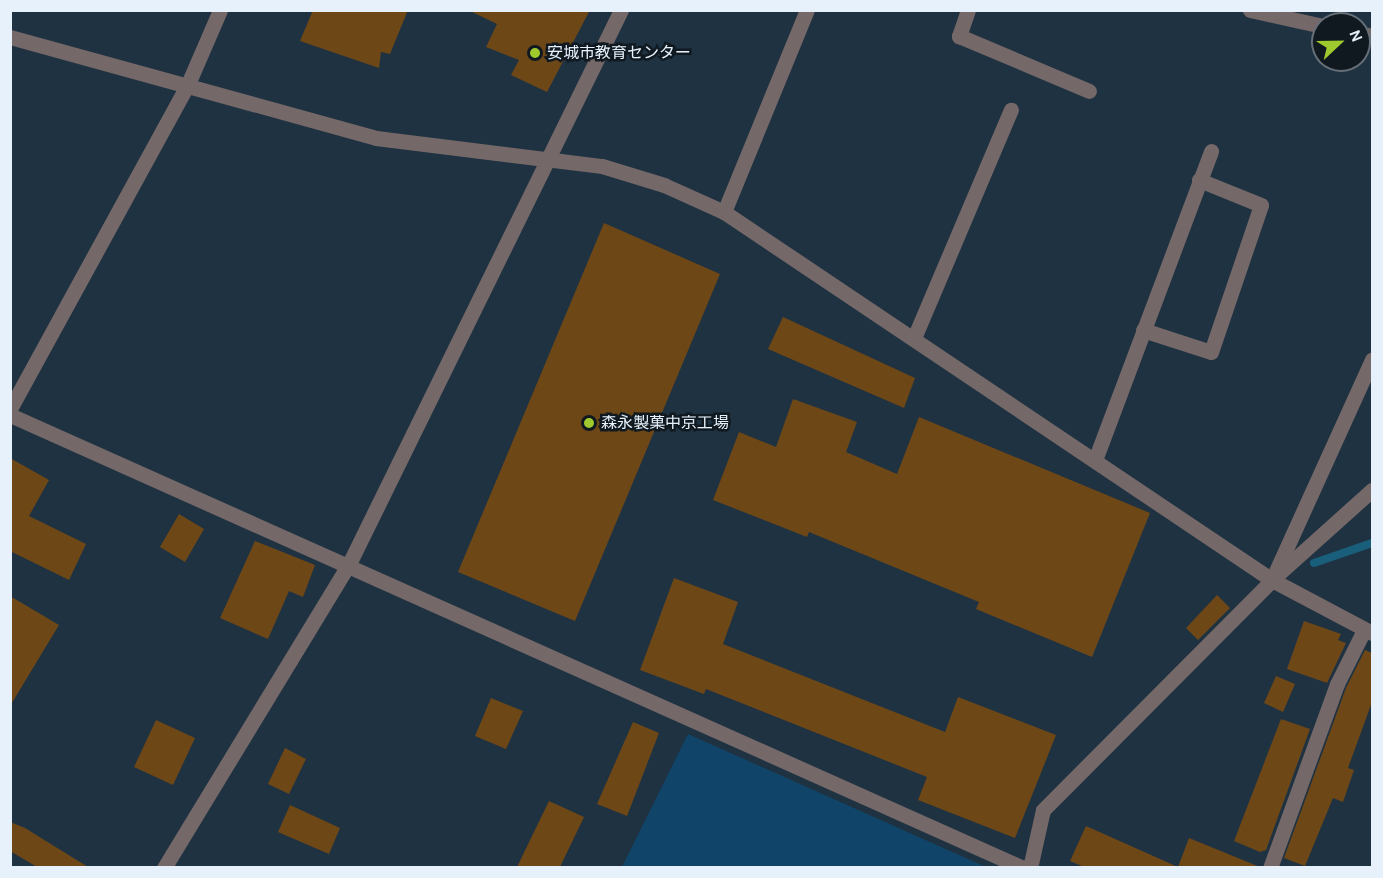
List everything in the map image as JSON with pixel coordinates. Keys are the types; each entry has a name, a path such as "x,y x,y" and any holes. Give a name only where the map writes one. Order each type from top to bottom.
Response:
{"street":[{"path":"10,409 188,84 220,10"},
{"path":"164,867 349,564 545,158 621,10"},
{"path":"724,212 807,10"},
{"path":"968,10 959,36 1089,91"},
{"path":"1250,10 1311,23"},
{"path":"10,38 188,84 376,138 545,158 635,175 724,212 1272,580 1368,631 1337,684 1270,867"},
{"path":"914,338 1011,110"},
{"path":"1095,460 1211,151"},
{"path":"1143,330 1211,352 1261,205 1199,180"},
{"path":"1272,580 1372,360"},
{"path":"10,415 349,564 1023,867"},
{"path":"1030,867 1043,810 1272,580 1372,490"}],"shaded area":[{"path":"688,734 986,867 622,867"}],"building":[{"path":"313,10 408,10 390,54 381,52 379,68 300,41"},
{"name":"安城市教育センター","path":"468,10 590,10 547,92 511,75 519,60 486,47 497,24"},
{"name":"森永製菓中京工場","path":"604,223 720,274 575,621 458,572"},
{"path":"783,317 915,378 904,408 768,349"},
{"path":"793,399 857,422 846,452 897,474 919,417 1150,513 1092,657 976,609 979,602 809,532 807,537 713,500 739,432 776,447"},
{"path":"10,458 49,480 29,516 86,544 69,580 10,551"},
{"path":"179,514 204,529 185,562 160,547"},
{"path":"255,541 315,565 303,597 289,591 268,639 220,618"},
{"path":"674,578 738,602 723,644 945,732 958,697 1056,735 1015,838 918,800 927,777 706,689 704,694 640,670"},
{"path":"1217,595 1230,608 1198,640 1186,628"},
{"path":"10,596 59,625 10,706"},
{"path":"1304,621 1341,634 1338,640 1346,643 1327,683 1287,669"},
{"path":"1365,650 1372,653 1372,702 1348,768 1354,770 1343,802 1333,798 1305,866 1284,858 1346,688"},
{"path":"1276,676 1295,684 1283,712 1264,703"},
{"path":"491,698 523,711 506,749 475,736"},
{"path":"1281,719 1310,729 1266,850 1260,852 1234,841"},
{"path":"156,720 195,738 173,785 134,767"},
{"path":"633,722 659,733 627,816 597,804"},
{"path":"285,748 306,759 289,794 268,784"},
{"path":"549,801 584,817 560,867 517,867"},
{"path":"290,805 340,828 329,854 278,832"},
{"path":"10,822 25,828 88,867 37,867 10,851"},
{"path":"1086,826 1178,867 1084,867 1070,861"},
{"path":"1189,838 1260,867 1178,867"}],"waterway":[{"path":"1314,563 1372,543"}],"place":[{"name":"安城市教育センター","path":"535,53"},
{"name":"森永製菓中京工場","path":"589,423"}]}
